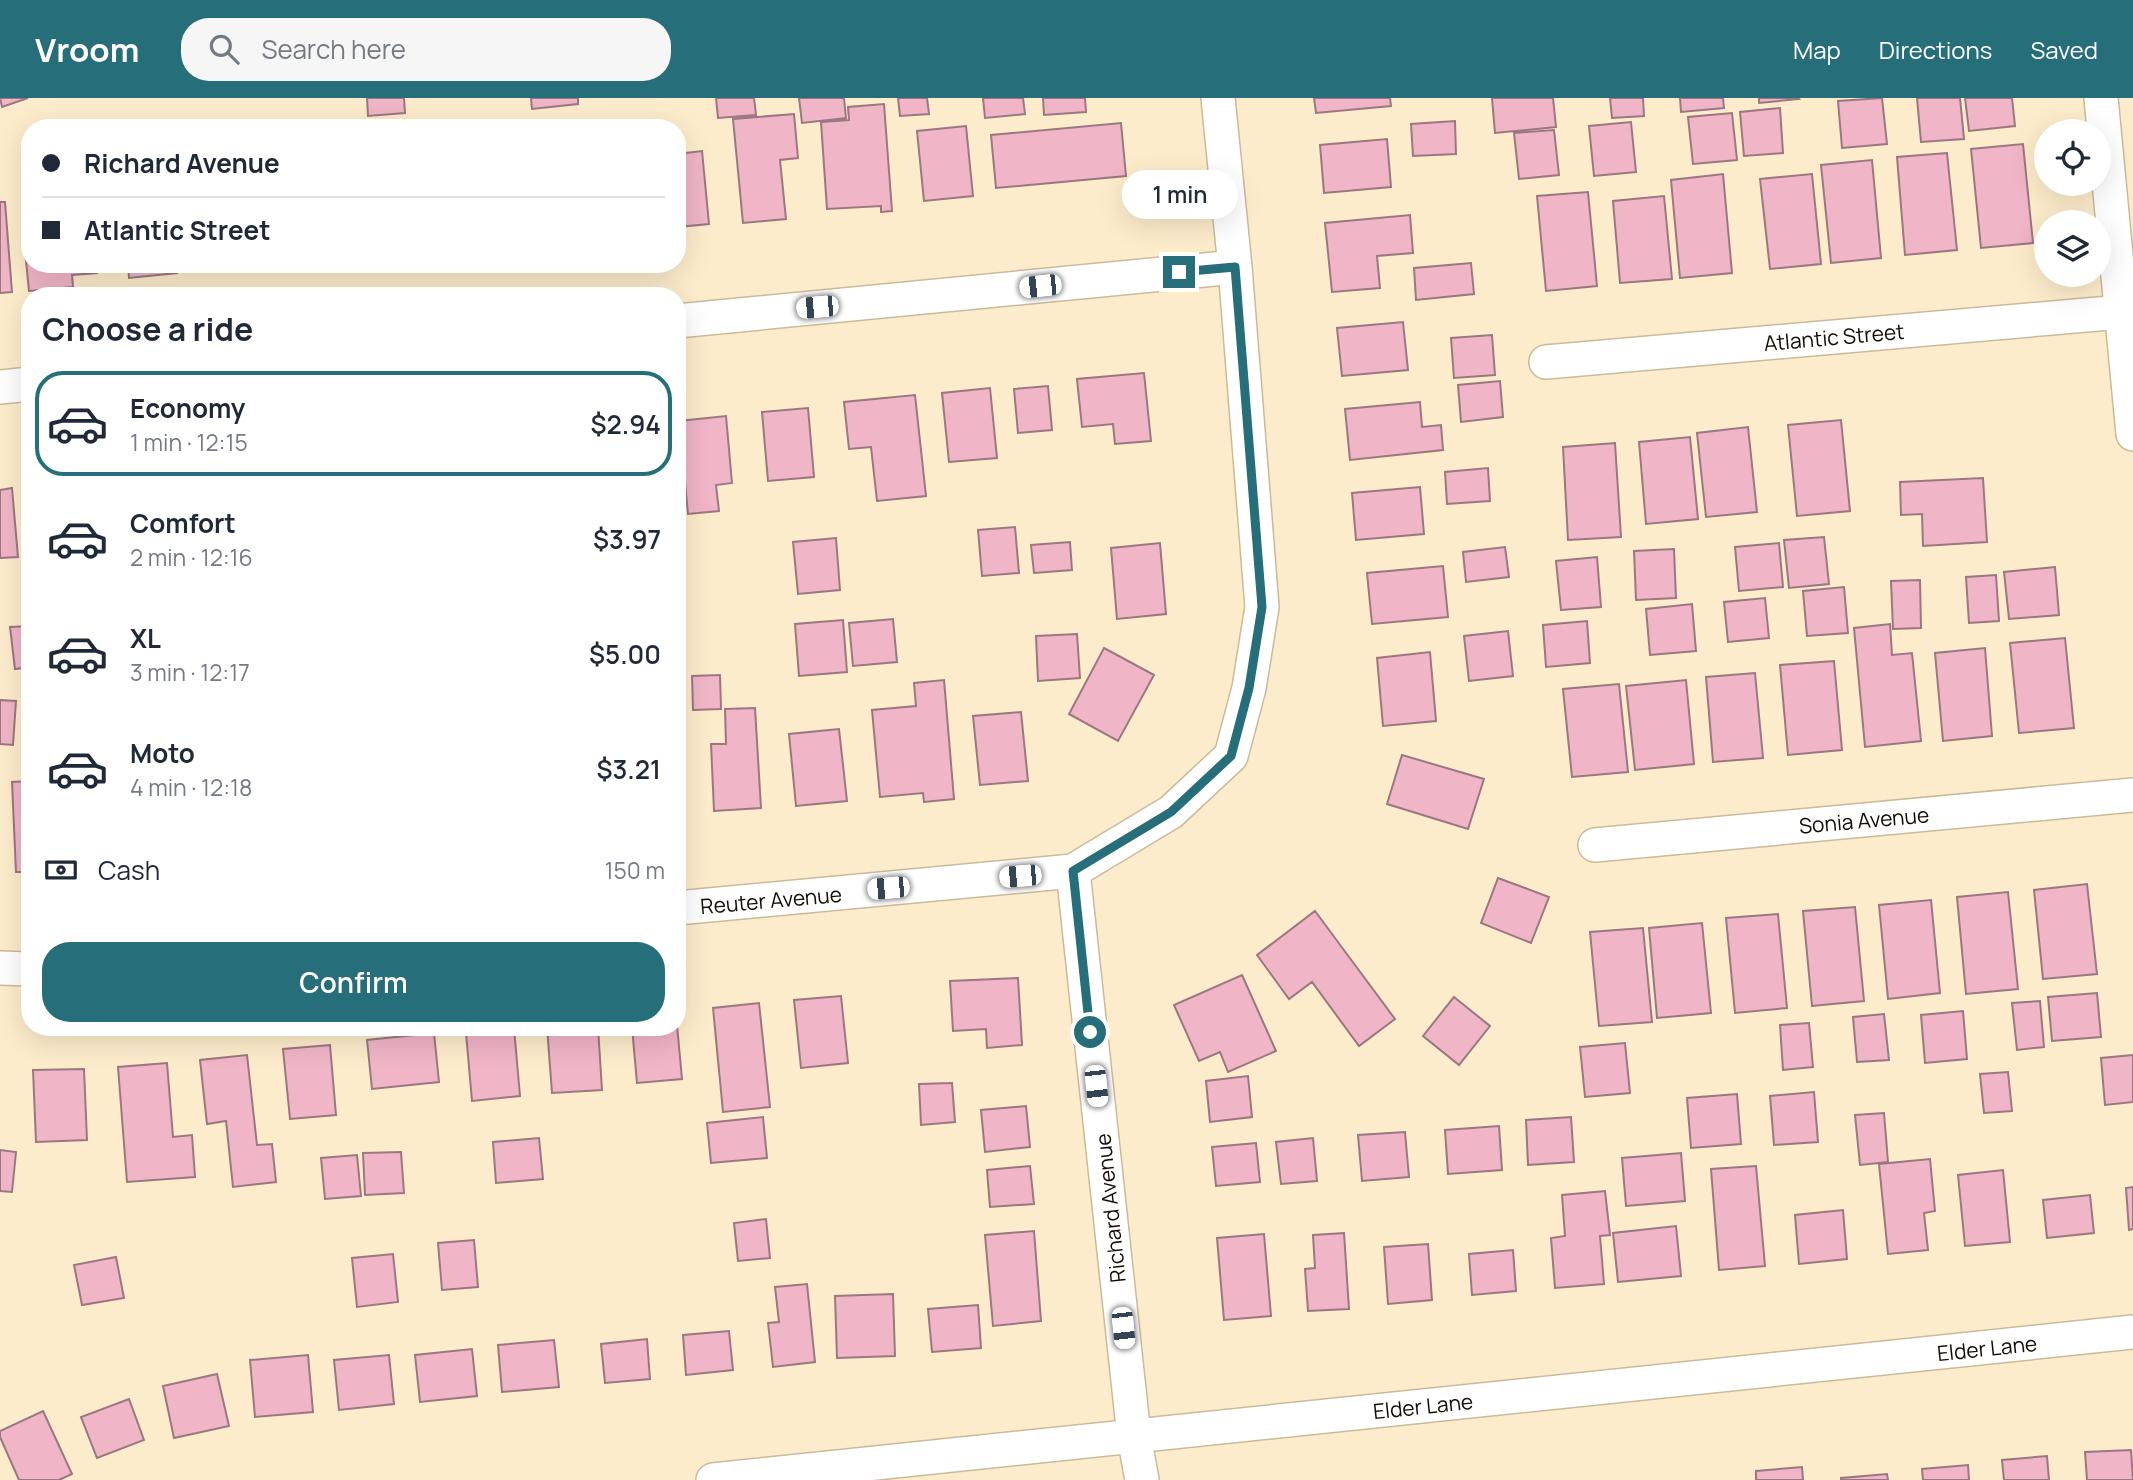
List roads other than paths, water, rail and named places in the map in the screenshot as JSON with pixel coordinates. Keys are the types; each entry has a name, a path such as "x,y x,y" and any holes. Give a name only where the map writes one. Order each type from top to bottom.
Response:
{"street":[{"path":"1073,871 1171,812 1231,756 1249,688 1262,607 1235,267 1218,98"},
{"path":"2101,98 2133,434"},
{"path":"686,320 1235,267"},
{"name":"Atlantic Street","path":"1546,362 2121,312"},
{"path":"0,387 21,385"},
{"name":"Sonia Avenue","path":"1595,845 2133,795"},
{"name":"Reuter Avenue","path":"686,907 1073,871"},
{"name":"Richard Avenue","path":"1073,871 1142,1480"},
{"path":"0,968 21,969"},
{"name":"Elder Lane","path":"713,1480 2133,1332"}]}
